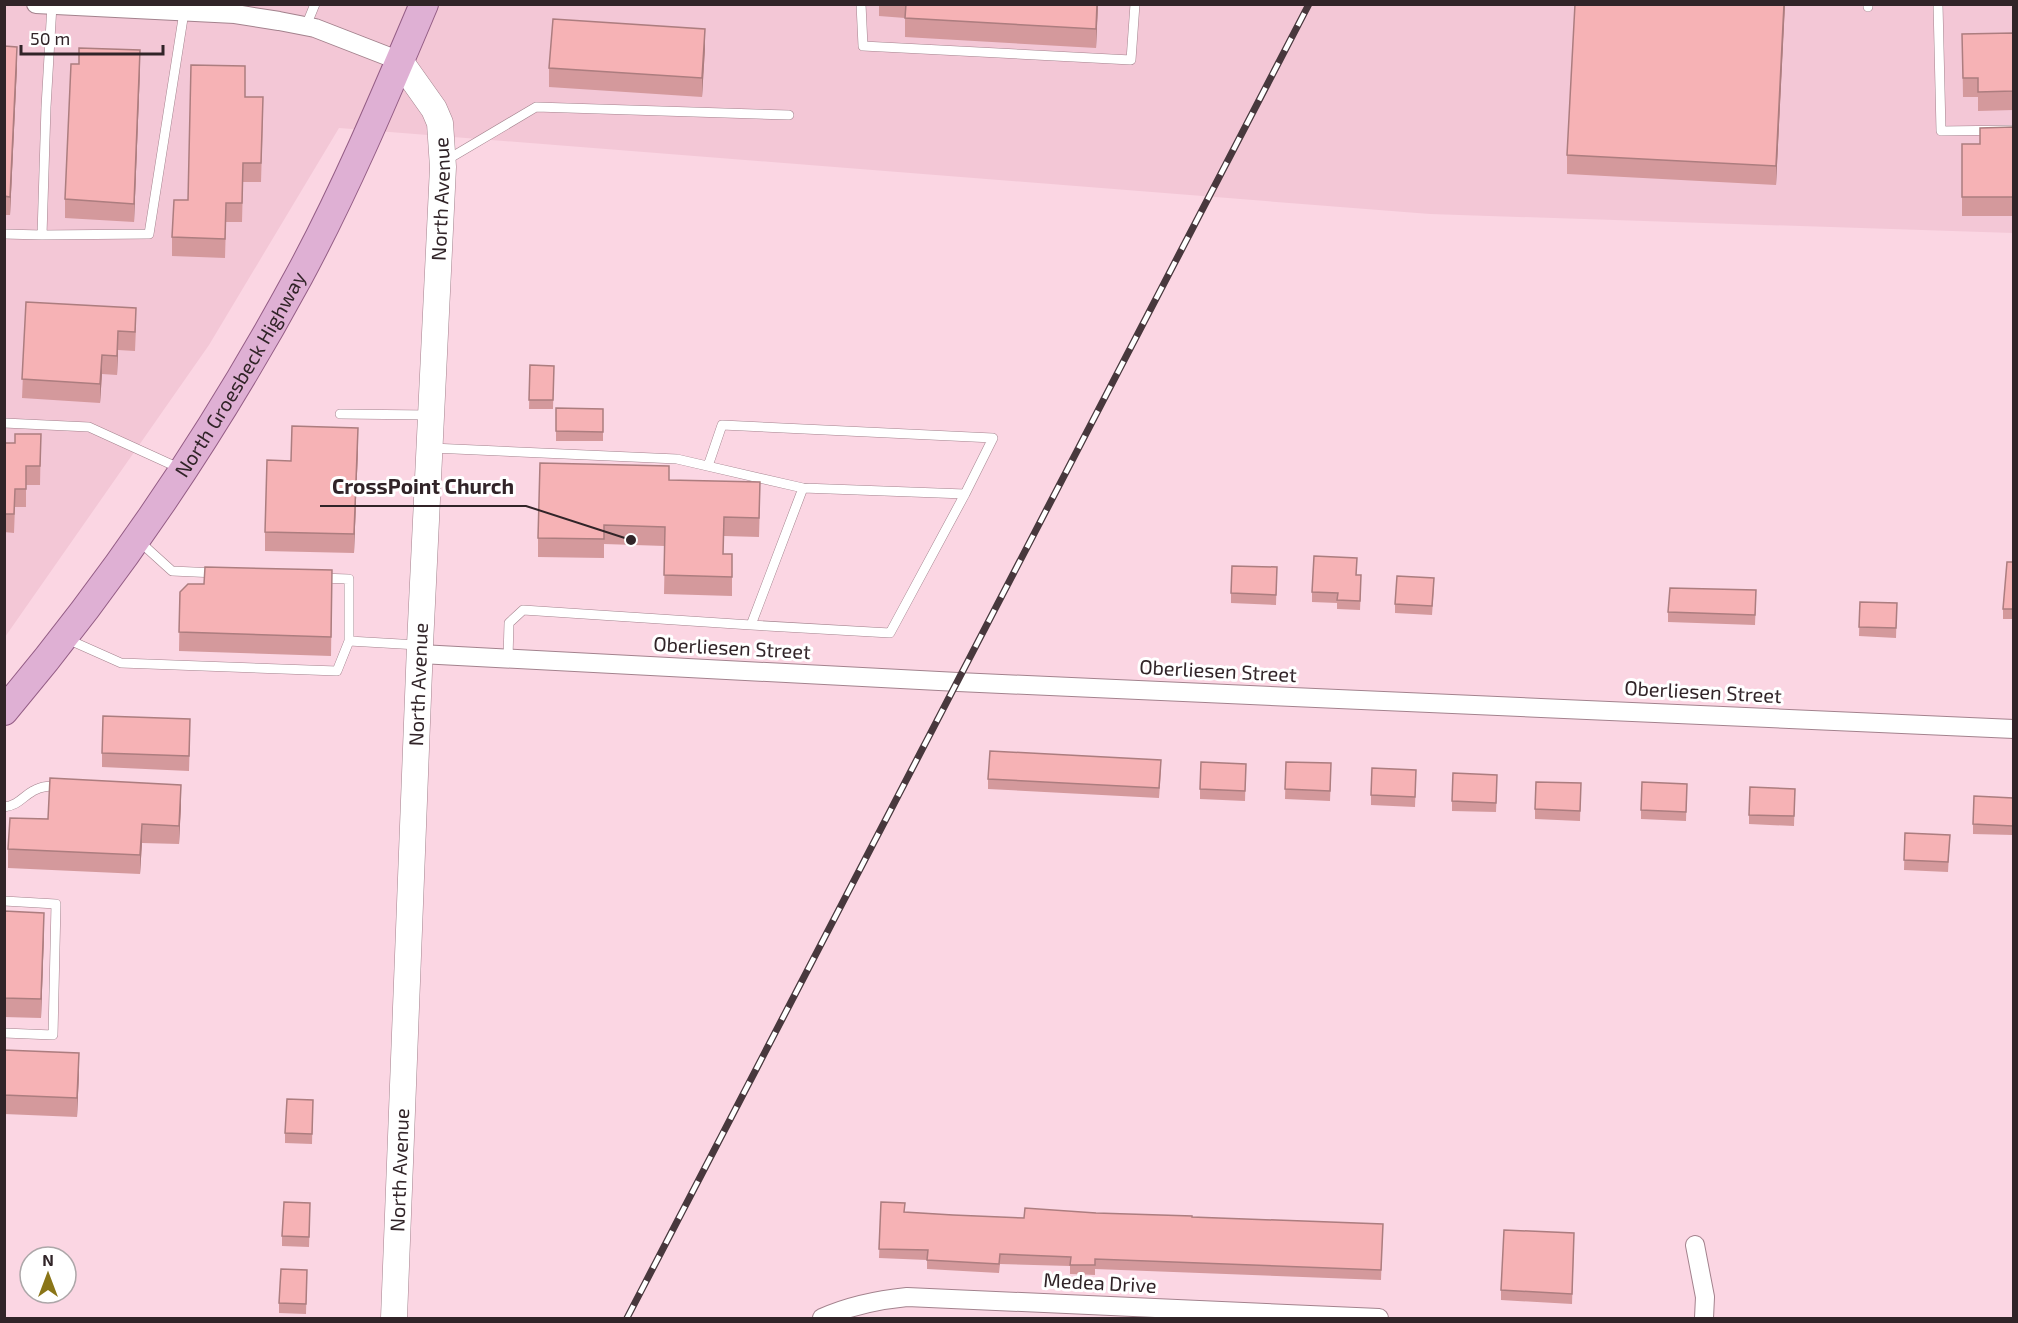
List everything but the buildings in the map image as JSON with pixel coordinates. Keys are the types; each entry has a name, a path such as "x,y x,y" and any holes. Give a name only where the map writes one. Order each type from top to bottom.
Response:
{"main road":[{"name":"North Groesbeck Highway","path":"5,711 64,638 137,540 184,470 260,347 300,275 340,195 424,4"},
{"name":"North Avenue","path":"394,1318 420,649 443,162 440,123 434,109 400,61"}],"street":[{"path":"36,4 184,12 227,9 306,26 344,38 400,61"},
{"name":"Oberliesen Street","path":"420,649 508,658 958,682 2013,729"},
{"path":"1695,1245 1705,1297 1704,1318"},
{"name":"Medea Drive","path":"822,1318 847,1308 906,1297 1379,1318"}],"lane":[{"path":"306,26 315,4"},
{"path":"861,4 863,46 1131,60 1135,4"},
{"path":"1938,4 1941,131 2013,130"},
{"path":"42,235 52,5"},
{"path":"4,234 149,234 184,12"},
{"path":"443,162 536,107 789,115"},
{"path":"340,414 431,416"},
{"path":"4,423 89,427 184,470"},
{"path":"508,658 509,623 524,610 890,633 993,438 722,425 708,466"},
{"path":"429,448 677,459 804,488 964,494"},
{"path":"751,625 804,488"},
{"path":"137,540 172,572 231,574"},
{"path":"64,638 121,663 337,671 349,641 349,579 314,578"},
{"path":"349,641 420,649"},
{"path":"4,807 18,804 32,791 45,786 69,787"},
{"path":"4,901 56,904 53,1035 4,1033"}],"shaded area":[{"path":"5,5 2013,5 2013,233 1430,214 339,128 209,345 5,637"}],"railway":[{"path":"627,1318 1309,4"}],"place":[{"name":"CrossPoint Church","path":"631,540"}]}
